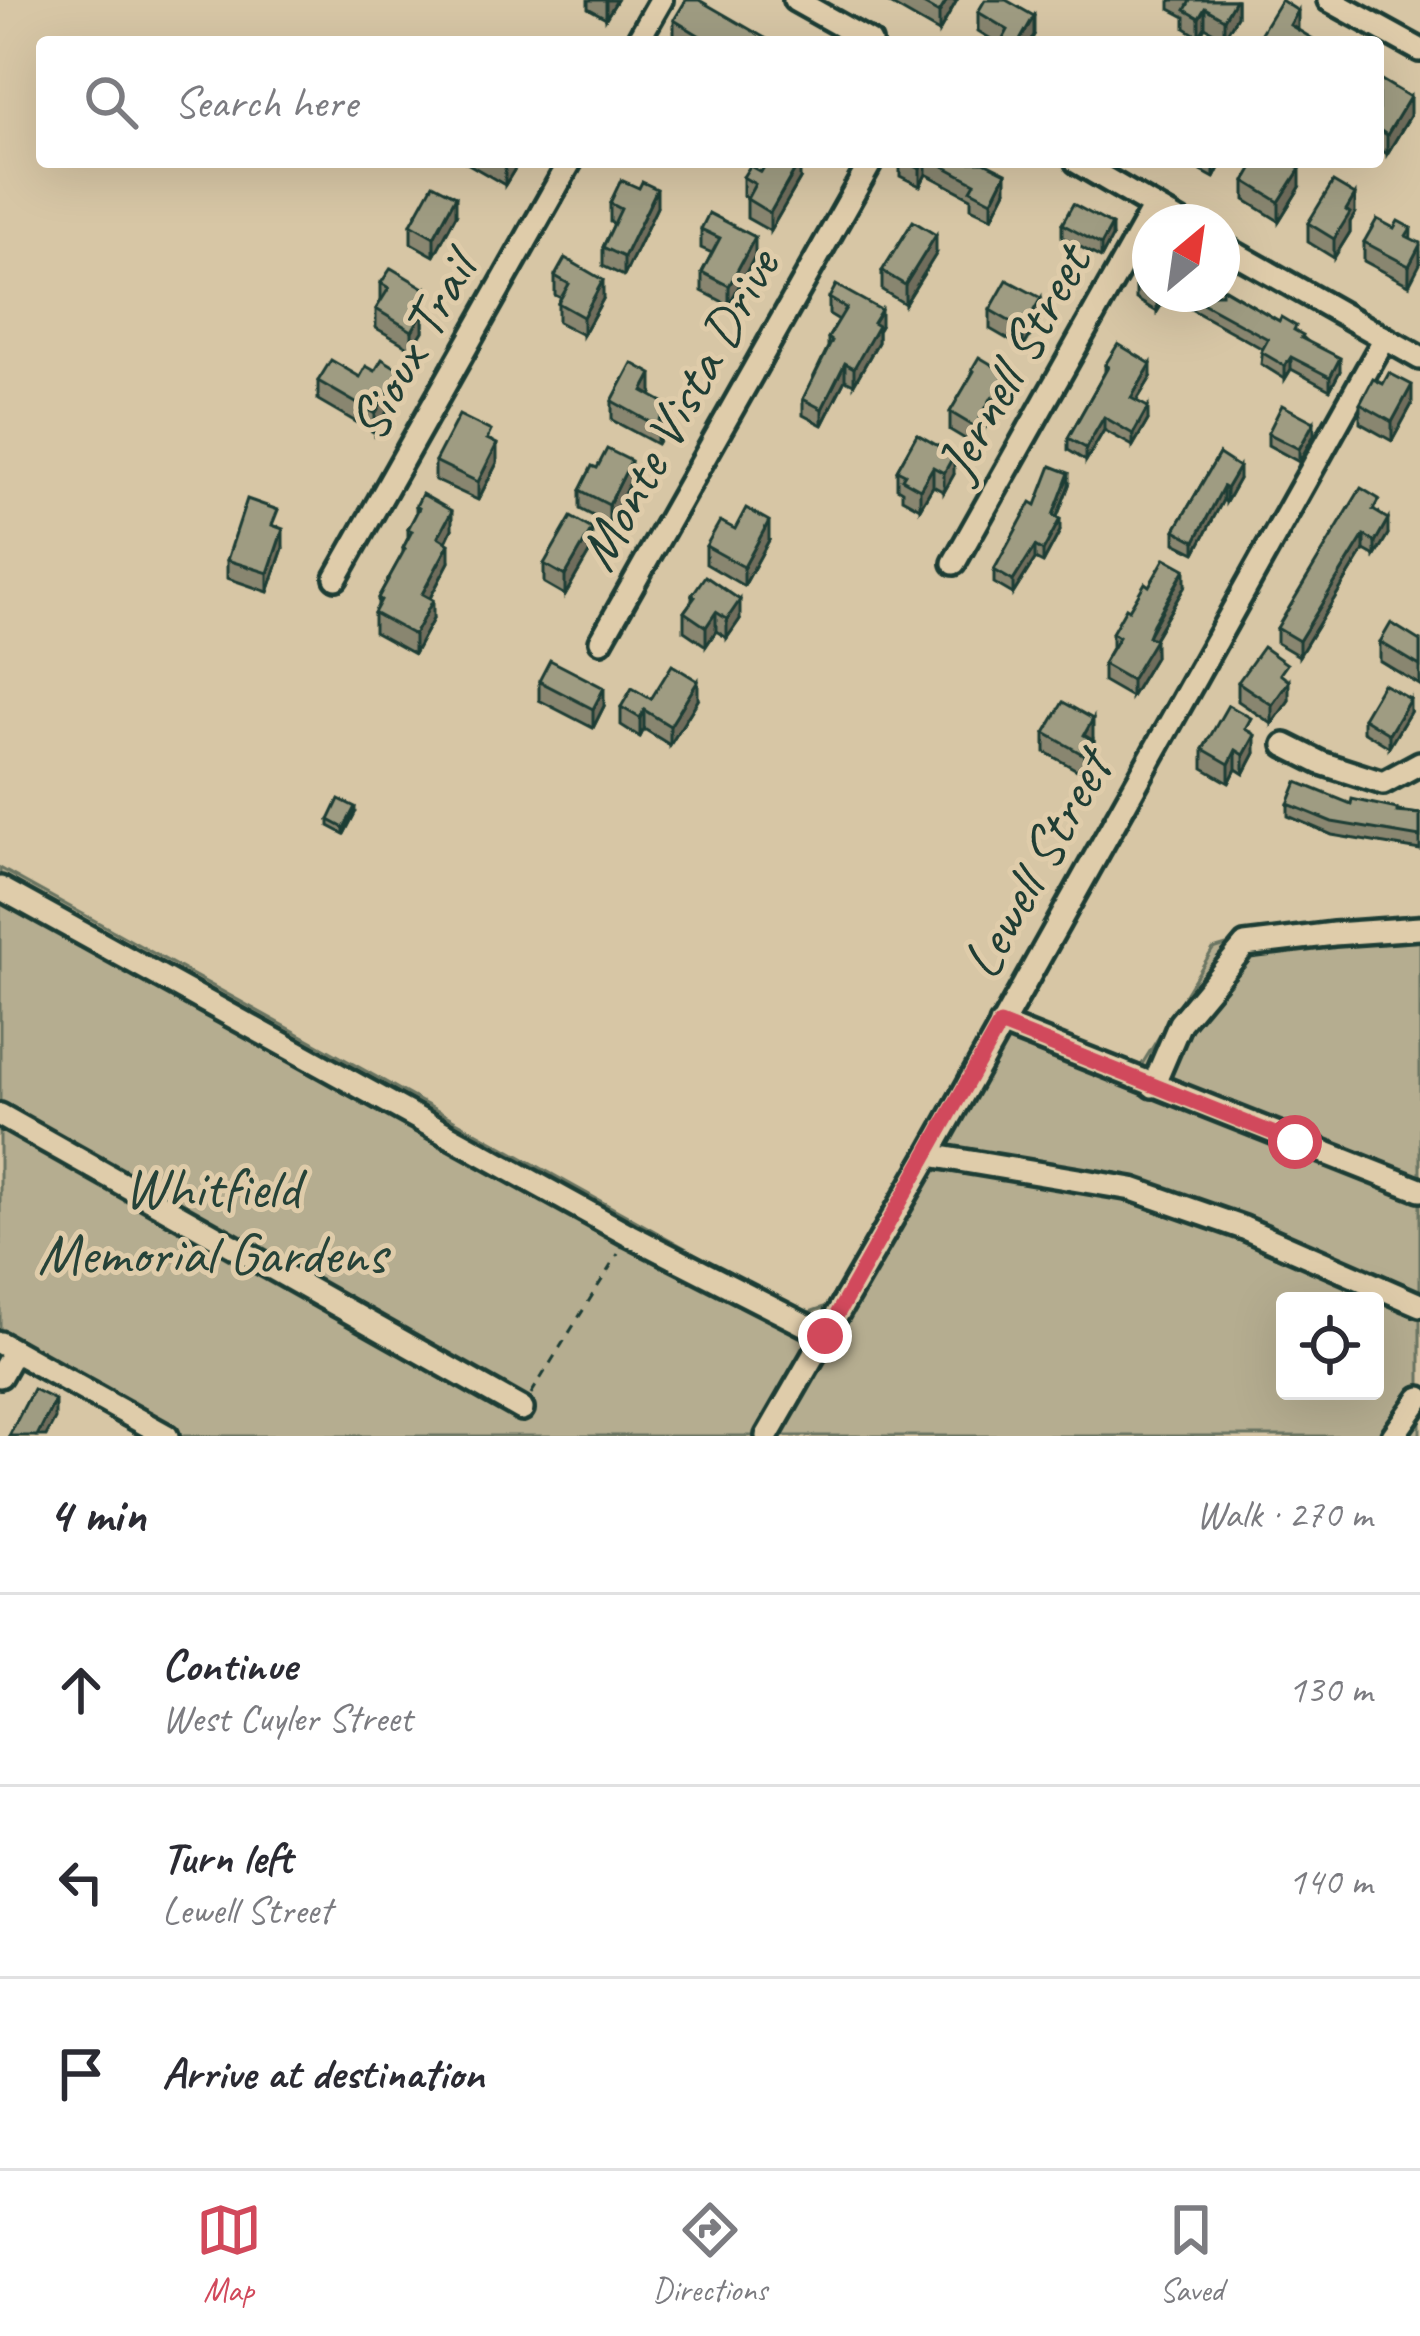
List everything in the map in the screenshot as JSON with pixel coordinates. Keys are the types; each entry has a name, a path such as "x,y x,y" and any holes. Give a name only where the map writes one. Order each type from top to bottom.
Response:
{"street":[{"path":"640,36 661,0"},
{"path":"795,0 859,36"},
{"path":"1329,0 1420,50"},
{"name":"Sioux Trail","path":"336,578 566,168"},
{"name":"Monte Vista Drive","path":"601,641 868,168"},
{"path":"1087,168 1149,204"},
{"name":"Jernell Street","path":"954,563 1132,246"},
{"path":"1240,256 1420,358"},
{"name":"Lewell Street","path":"766,1436 929,1155 1385,338"},
{"path":"1285,745 1321,763 1383,783 1420,764"},
{"path":"0,888 629,1235 825,1336"},
{"path":"1153,1086 1180,1022 1246,945 1420,928"},
{"path":"1000,1024 1420,1190"},
{"path":"0,1114 522,1409"},
{"path":"929,1155 1132,1189 1244,1228 1420,1305"},
{"path":"0,1376 7,1347 167,1436"},
{"path":"1393,1436 1416,1413"}],"path":[{"path":"522,1409 629,1235"}],"green space":[{"name":"Whitfield Memorial Gardens","path":"0,868 804,1314 830,1305 994,1013 1139,1069 1213,949 1282,928 1420,914 1420,1436 182,1436 0,1339"}],"building":[{"path":"686,0 699,0 762,36 700,36 674,20"},
{"path":"916,0 947,0 939,13"},
{"path":"985,0 1006,0 1034,16 1022,36 1005,36 1008,30 978,12"},
{"path":"1188,0 1235,0 1224,19 1205,8 1199,18 1185,10"},
{"path":"1281,0 1298,11 1290,25 1308,36 1259,36"},
{"path":"1384,82 1410,97 1387,135 1384,133"},
{"path":"749,168 761,172 763,168 796,168 770,213 747,199 755,184 743,177"},
{"path":"947,168 996,168 1006,173 992,201 971,190 975,183"},
{"path":"1253,168 1300,169 1279,202 1245,181"},
{"path":"621,180 657,189 624,257 603,247 621,209 610,203"},
{"path":"1333,182 1355,195 1334,239 1308,223"},
{"path":"433,184 456,196 434,237 411,224"},
{"path":"1073,204 1112,225 1101,245 1062,224"},
{"path":"709,213 755,237 729,286 702,272 720,238 701,229"},
{"path":"1377,219 1394,228 1398,221 1411,228 1406,236 1420,245 1409,266 1364,242"},
{"path":"913,221 936,235 905,285 882,271"},
{"path":"565,258 603,280 583,317 558,303 569,284 555,276"},
{"path":"391,268 426,289 415,307 423,312 412,331 376,309 389,288 381,283"},
{"path":"1007,280 1041,298 1023,329 990,310"},
{"path":"836,285 881,310 873,323 878,326 854,368 845,363 822,409 803,399 846,308 829,298"},
{"path":"1240,298 1279,321 1281,317 1296,326 1301,338 1340,358 1330,377 1291,357 1285,366 1261,352 1268,339 1219,312 1240,312"},
{"path":"1118,344 1151,364 1131,398 1148,407 1133,434 1104,417 1086,448 1068,438"},
{"path":"979,357 1006,373 1002,380 1008,384 999,401 992,397 975,427 950,412"},
{"path":"382,359 400,370 375,414 318,381 331,360 360,377 366,366 375,371"},
{"path":"632,363 652,374 643,391 668,405 657,426 612,401"},
{"path":"1389,373 1412,385 1392,422 1360,404 1373,379 1383,384"},
{"path":"1282,405 1314,422 1299,449 1268,433"},
{"path":"459,415 491,431 487,439 497,444 478,482 435,461"},
{"path":"917,434 954,455 944,473 933,467 920,489 902,479 905,474 897,470"},
{"path":"607,449 631,461 609,505 580,490"},
{"path":"1219,454 1239,467 1195,541 1175,530"},
{"path":"1051,466 1069,473 1053,515 1060,519 1043,551 1035,546 1013,581 994,570 1031,502 1036,505"},
{"path":"1361,488 1379,499 1373,510 1388,519 1375,542 1364,535 1299,641 1277,628"},
{"path":"422,494 452,511 438,537 449,544 422,594 433,600 414,635 374,613 405,549"},
{"path":"247,499 278,510 272,525 283,529 268,573 227,560"},
{"path":"746,508 769,521 744,567 706,546 720,521 735,529"},
{"path":"571,517 592,529 565,576 544,564"},
{"path":"1165,558 1185,569 1153,624 1148,636 1155,640 1131,680 1103,664 1119,637 1112,633 1126,608 1145,583 1149,586"},
{"path":"705,576 740,600 727,619 716,612 706,627 684,612"},
{"path":"1391,623 1420,641 1420,666 1380,642"},
{"path":"1263,647 1287,664 1280,674 1289,681 1272,705 1238,682"},
{"path":"550,660 604,688 593,709 539,681"},
{"path":"672,665 698,681 670,726 644,710 640,718 621,707 632,688 651,699"},
{"path":"1383,684 1410,699 1389,734 1363,718"},
{"path":"1063,702 1093,719 1084,735 1094,741 1086,756 1045,733"},
{"path":"1228,705 1251,718 1245,729 1255,735 1244,755 1236,750 1229,764 1203,749"},
{"path":"1297,782 1351,804 1352,799 1420,814 1420,837 1332,822 1288,804"},
{"path":"339,799 355,807 344,828 329,820"},
{"path":"33,1389 55,1400 37,1436 9,1436"}],"route":[{"path":"825,1336 1000,1024 1295,1142"}]}
